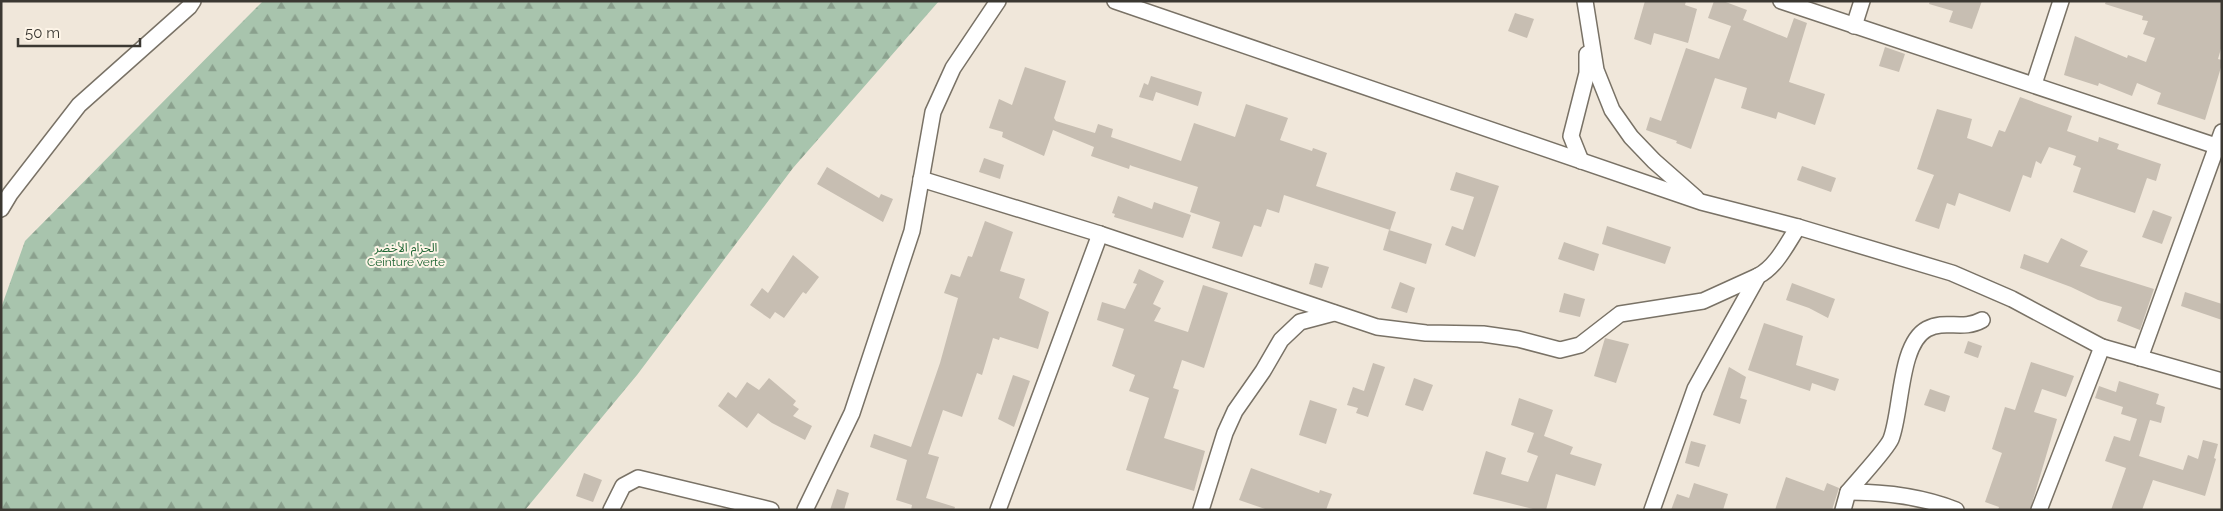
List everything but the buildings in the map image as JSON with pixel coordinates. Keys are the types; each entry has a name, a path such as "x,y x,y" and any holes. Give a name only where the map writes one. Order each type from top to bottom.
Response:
{"street":[{"path":"1,209 10,194 79,105 190,7 193,1"},
{"path":"805,510 852,413 912,231 933,112 953,68 998,1"},
{"path":"1115,1 1701,202 1798,227 1952,273 2012,299 2102,347 2222,381"},
{"path":"1585,1 1596,70 1612,110 1631,137 1648,155 1701,202"},
{"path":"1781,1 2034,84 2220,142 2140,358"},
{"path":"1854,26 1862,1"},
{"path":"2034,84 2061,1"},
{"path":"1581,161 1571,136 1586,74 1589,19"},
{"path":"921,179 1100,234 1377,327 1426,333 1482,334 1518,339 1560,350 1580,346 1620,314 1703,301 1758,276 1775,262 1798,227"},
{"path":"998,510 1100,234"},
{"path":"1652,510 1695,389 1758,276"},
{"path":"1201,510 1225,433 1234,411 1263,371 1281,340 1300,322 1334,312"},
{"path":"1843,510 1848,492 1891,439 1898,400 1913,344 1927,329 1950,324 1959,327 1972,325 1982,320"},
{"path":"2039,510 2102,347"},
{"path":"610,510 623,486 638,478 771,510"},
{"path":"1848,492 1888,492 1942,504 1956,510"}],"green space":[{"name":"الحزام الأخضر Ceinture verte","path":"263,1 939,1 793,168 637,375 525,510 1,510 1,308 25,241"}]}
